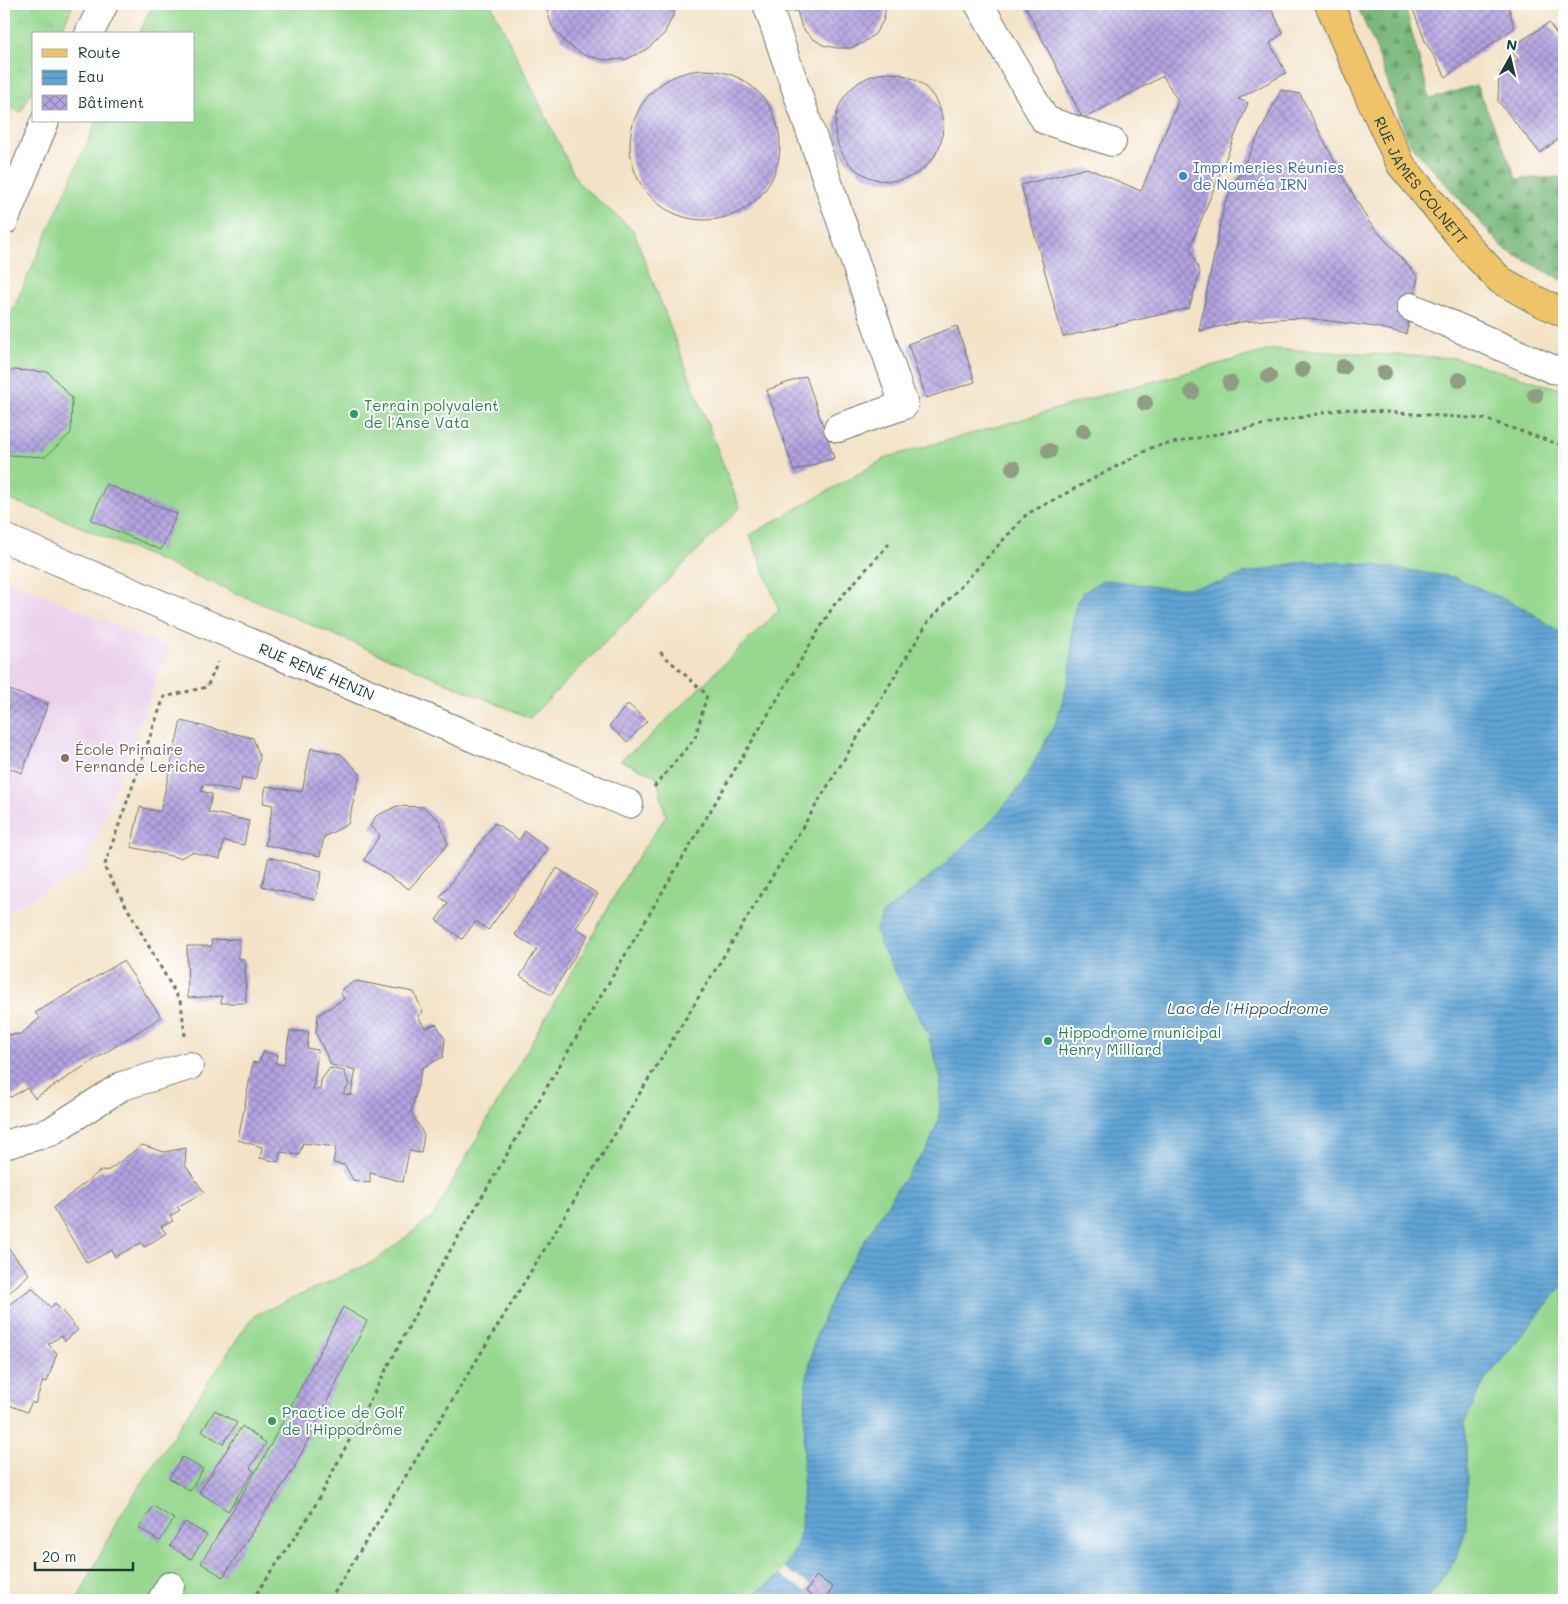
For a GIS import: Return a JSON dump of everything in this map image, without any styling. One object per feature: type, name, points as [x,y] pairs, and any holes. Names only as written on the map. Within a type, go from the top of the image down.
[{"type":"main road","name":"RUE JAMES COLNETT","points":[[1329,4],[1401,165],[1474,253],[1500,280],[1564,313]]},
{"type":"street","points":[[90,32],[104,4]]},
{"type":"street","points":[[767,4],[904,405],[838,428]]},
{"type":"street","points":[[979,4],[1045,120],[1112,142]]},
{"type":"street","points":[[4,221],[45,122]]},
{"type":"street","points":[[1411,307],[1552,369],[1564,372]]},
{"type":"street","name":"RUE RENÉ HENIN","points":[[4,538],[629,804]]},
{"type":"street","points":[[4,1145],[50,1132],[122,1086],[189,1066]]},
{"type":"path","points":[[330,1600],[928,622],[1027,514],[1153,448],[1342,409],[1485,420],[1564,446]]},
{"type":"path","points":[[252,1600],[310,1515],[438,1271],[744,754],[834,605],[889,544]]},
{"type":"path","points":[[189,1066],[181,1003],[104,867],[164,697],[207,687],[232,634]]},
{"type":"path","points":[[629,804],[658,784],[695,738],[707,695],[659,651]]},
{"type":"shaded area","name":"École Primaire Fernande Leriche","points":[[4,578],[168,648],[85,869],[4,913]]},
{"type":"green space","points":[[4,4],[74,4],[60,32],[32,32],[32,89],[21,112],[4,105]]},
{"type":"green space","name":"Terrain polyvalent de l'Anse Vata","points":[[153,4],[491,4],[578,183],[633,230],[740,508],[530,718],[48,513],[4,498],[4,330],[97,122],[195,122],[195,32],[140,32]]},
{"type":"green space","points":[[1356,4],[1404,4],[1430,99],[1476,85],[1517,179],[1560,177],[1564,196],[1564,281],[1504,249],[1409,143],[1375,46]]},
{"type":"green space","name":"Hippodrome municipal Henry Milliard","points":[[1274,349],[1456,358],[1564,390],[1564,1600],[77,1600],[120,1516],[245,1327],[256,1315],[375,1261],[433,1216],[631,867],[666,816],[656,776],[620,760],[642,744],[779,610],[750,535],[888,457],[1092,398]]},
{"type":"water","name":"Lac de l'Hippodrome","points":[[1305,561],[1359,563],[1454,577],[1526,609],[1564,635],[1564,1285],[1485,1380],[1465,1422],[1466,1529],[1458,1555],[1427,1600],[746,1600],[780,1575],[795,1550],[801,1530],[806,1383],[814,1341],[838,1283],[897,1189],[928,1147],[939,1119],[941,1079],[927,1032],[880,944],[876,929],[883,914],[939,869],[994,818],[1023,783],[1057,720],[1070,674],[1073,616],[1077,602],[1084,592],[1101,581],[1110,580],[1164,588],[1188,588],[1219,583],[1243,574]]},
{"type":"pier","points":[[784,1568],[810,1585],[816,1576],[833,1587],[825,1600],[819,1600],[780,1575]]},
{"type":"building","points":[[545,4],[675,4],[674,14],[664,34],[647,49],[627,59],[605,60],[584,55],[566,43],[552,27]]},
{"type":"building","points":[[785,4],[886,4],[886,7],[883,21],[875,34],[863,43],[851,48],[837,48],[823,45],[812,38],[802,28],[797,11],[786,12]]},
{"type":"building","name":"Imprimeries Réunies de Nouméa IRN","points":[[1024,4],[1269,4],[1283,33],[1270,43],[1286,73],[1238,99],[1248,103],[1190,248],[1200,273],[1189,308],[1063,337],[1021,185],[1087,168],[1141,191],[1178,101],[1163,76],[1083,119]]},
{"type":"building","points":[[1411,4],[1508,4],[1514,28],[1446,77],[1425,41]]},
{"type":"building","points":[[1549,23],[1564,45],[1564,135],[1540,153],[1498,101],[1499,72],[1518,60],[1510,48]]},
{"type":"building","points":[[705,70],[734,76],[758,92],[774,116],[780,145],[774,174],[758,198],[734,214],[705,220],[676,214],[652,198],[636,174],[630,145],[636,116],[652,92],[676,76]]},
{"type":"building","points":[[889,73],[910,77],[927,89],[939,106],[943,127],[939,148],[927,165],[910,177],[889,181],[868,177],[851,165],[839,148],[835,127],[839,106],[851,89],[868,77]]},
{"type":"building","points":[[1281,90],[1300,94],[1339,170],[1369,222],[1418,277],[1406,334],[1376,327],[1307,318],[1241,322],[1199,331],[1224,205]]},
{"type":"building","points":[[957,326],[975,382],[926,398],[908,344]]},
{"type":"building","points":[[13,370],[48,372],[72,398],[71,433],[45,457],[10,455],[4,449],[4,379]]},
{"type":"building","points":[[806,376],[834,458],[794,471],[767,390]]},
{"type":"building","points":[[106,484],[177,514],[161,550],[91,520]]},
{"type":"building","points":[[4,688],[48,704],[22,773],[4,766]]},
{"type":"building","points":[[628,704],[647,721],[627,742],[609,726]]},
{"type":"building","points":[[181,721],[253,738],[260,757],[255,780],[242,777],[239,792],[203,784],[201,791],[212,794],[208,812],[249,821],[244,845],[224,841],[220,859],[192,852],[180,858],[131,847],[140,807],[160,812]]},
{"type":"building","points":[[311,748],[341,754],[360,774],[348,824],[324,837],[320,856],[265,845],[273,805],[263,803],[266,786],[302,792]]},
{"type":"building","points":[[397,806],[424,807],[439,820],[448,844],[409,889],[364,860],[380,835],[370,826],[376,816]]},
{"type":"building","points":[[495,823],[519,840],[525,831],[548,849],[488,930],[476,921],[462,939],[436,920],[448,903],[440,897]]},
{"type":"building","points":[[269,857],[322,871],[315,900],[262,886]]},
{"type":"building","points":[[557,868],[598,894],[576,928],[588,935],[551,995],[520,976],[537,949],[515,935]]},
{"type":"building","points":[[240,939],[238,958],[245,960],[246,1003],[221,1003],[222,996],[188,998],[187,946],[212,946],[211,940]]},
{"type":"building","points":[[123,961],[161,1017],[35,1098],[27,1088],[11,1097],[4,1096],[4,1035],[21,1034],[40,1018],[35,1013]]},
{"type":"building","points":[[356,981],[414,992],[423,1012],[418,1016],[425,1028],[436,1024],[445,1039],[443,1057],[422,1068],[411,1112],[424,1135],[421,1153],[409,1151],[403,1182],[370,1173],[370,1183],[353,1180],[345,1165],[333,1163],[336,1147],[303,1143],[299,1155],[281,1152],[278,1162],[260,1158],[262,1147],[238,1140],[253,1062],[258,1063],[264,1052],[278,1055],[275,1063],[284,1065],[290,1031],[309,1032],[307,1048],[318,1050],[313,1089],[320,1090],[321,1080],[330,1068],[344,1071],[349,1084],[343,1094],[351,1095],[356,1070],[331,1065],[316,1033],[318,1015],[344,999],[341,994],[342,989]]},
{"type":"building","points":[[142,1145],[164,1152],[186,1148],[185,1165],[204,1192],[177,1207],[180,1210],[170,1216],[173,1221],[161,1227],[166,1233],[145,1247],[141,1243],[115,1257],[112,1250],[87,1263],[53,1208],[100,1171],[109,1170]]},
{"type":"building","points":[[4,1243],[29,1274],[6,1296],[4,1294]]},
{"type":"building","points":[[32,1288],[51,1308],[55,1303],[78,1330],[65,1341],[61,1336],[48,1344],[57,1353],[47,1382],[43,1381],[35,1404],[32,1402],[27,1412],[4,1403],[4,1308]]},
{"type":"building","points":[[343,1307],[367,1321],[294,1468],[223,1577],[201,1563],[262,1461]]},
{"type":"building","points":[[215,1410],[237,1423],[223,1444],[202,1431]]},
{"type":"building","points":[[242,1426],[266,1443],[250,1468],[254,1471],[228,1511],[199,1492]]},
{"type":"building","points":[[182,1457],[203,1469],[190,1491],[169,1478]]},
{"type":"building","points":[[153,1506],[174,1519],[160,1541],[139,1528]]},
{"type":"building","points":[[185,1522],[207,1535],[191,1559],[170,1546]]},
{"type":"building","points":[[816,1576],[833,1587],[825,1600],[819,1600],[806,1592]]},
{"type":"place","name":"Imprimeries Réunies de Nouméa IRN","points":[[1183,176]]},
{"type":"place","name":"Terrain polyvalent de l'Anse Vata","points":[[354,414]]},
{"type":"place","name":"École Primaire Fernande Leriche","points":[[65,758]]},
{"type":"place","name":"Hippodrome municipal Henry Milliard","points":[[1048,1041]]},
{"type":"place","name":"Practice de Golf de l'Hippodrôme","points":[[272,1421]]}]
